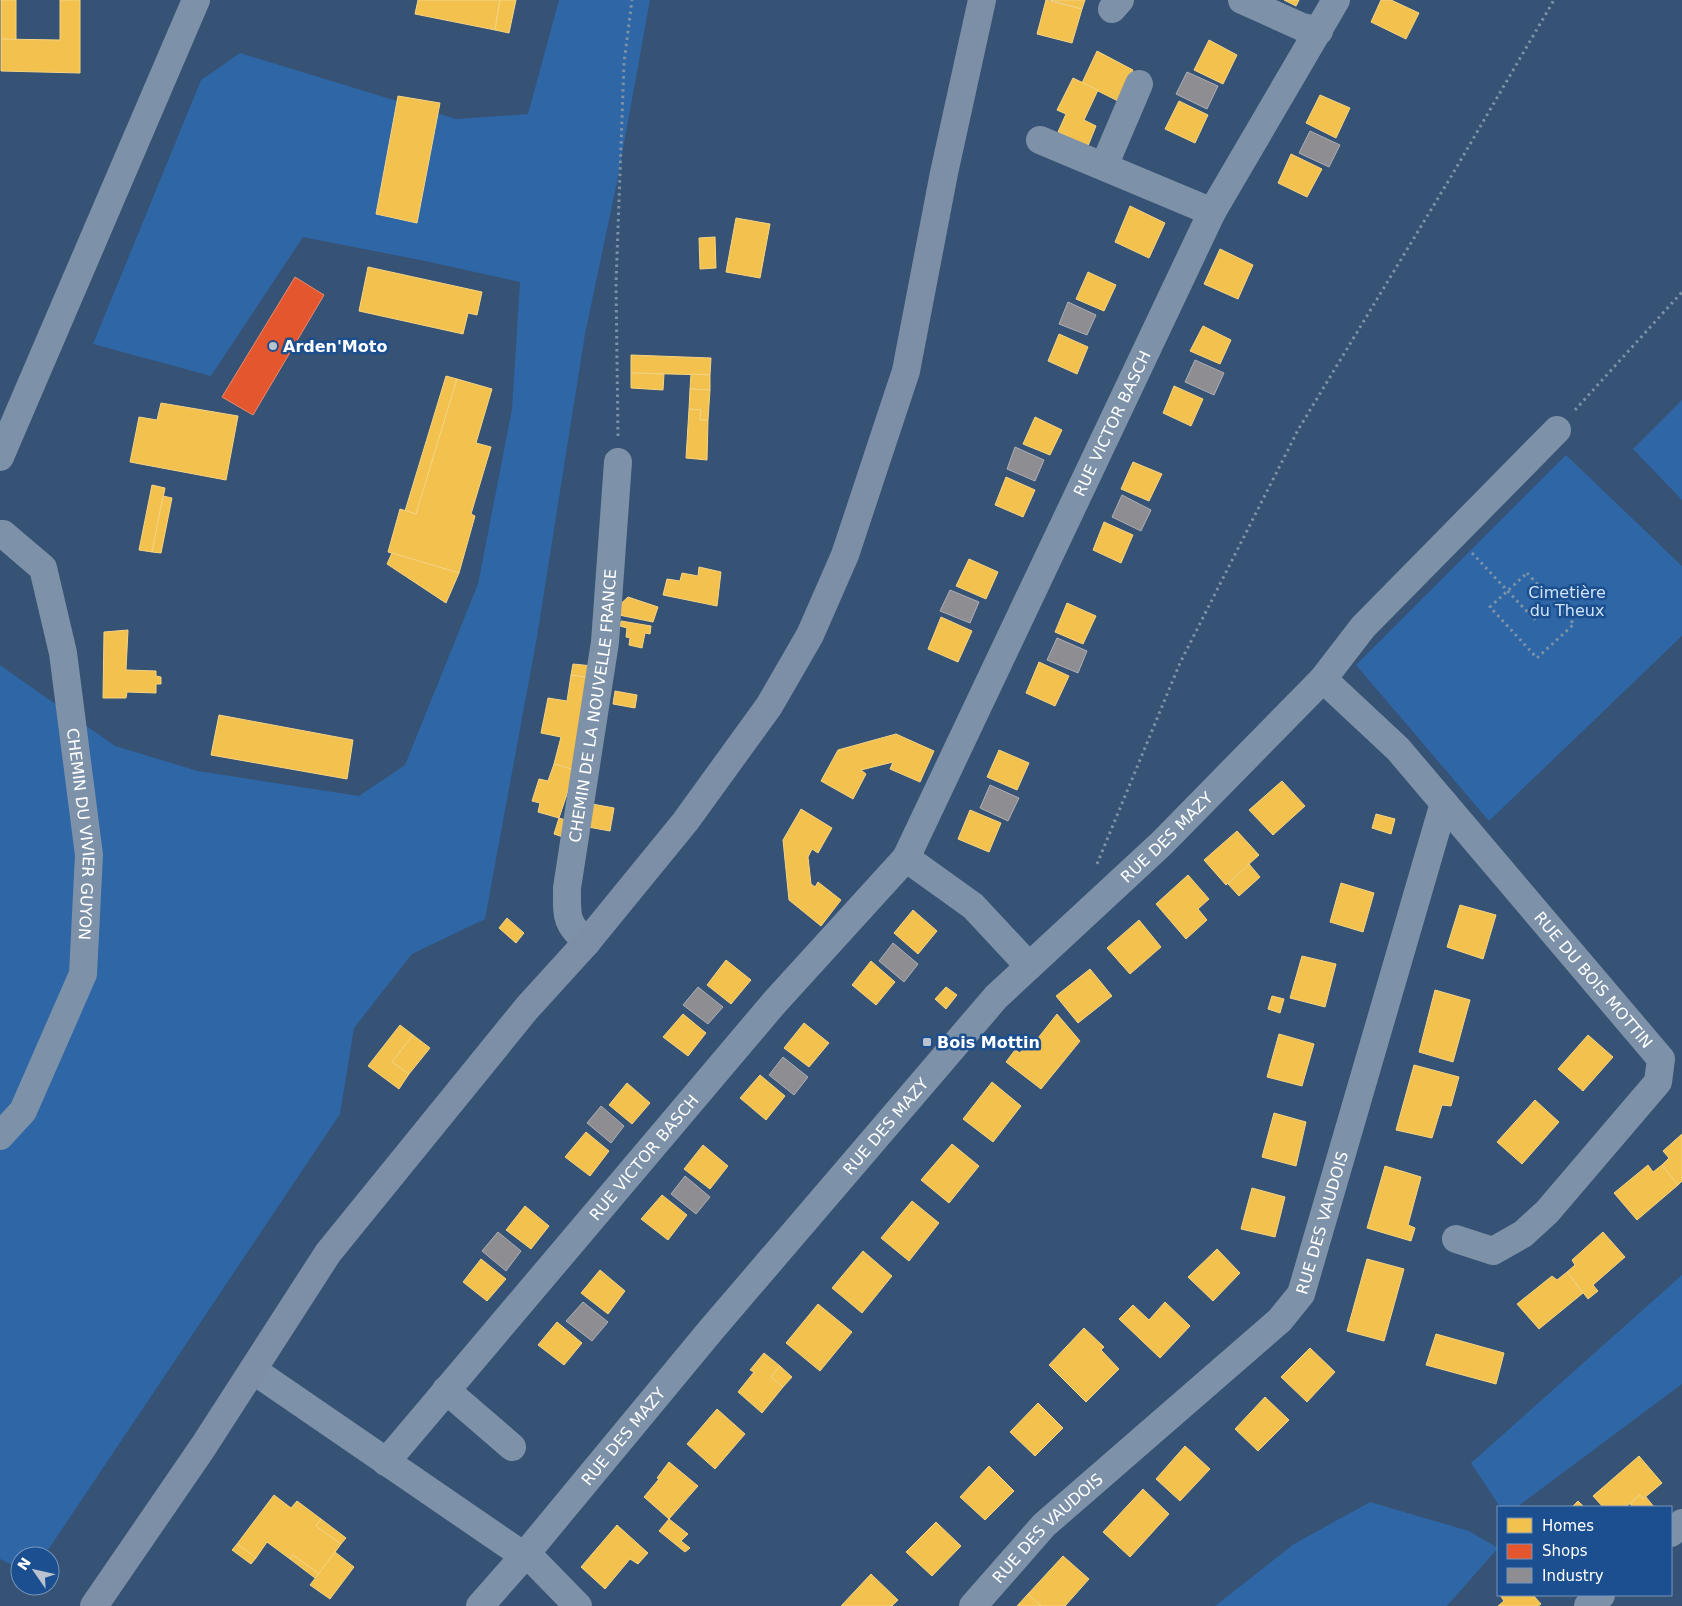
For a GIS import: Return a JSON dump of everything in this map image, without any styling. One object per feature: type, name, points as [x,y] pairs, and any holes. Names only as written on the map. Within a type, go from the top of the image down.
[{"type":"main road","points":[[94,1606],[203,1447],[328,1253],[527,1008],[587,942],[685,822],[770,706],[810,635],[845,555],[906,371],[944,173],[982,0]]},
{"type":"street","points":[[0,457],[196,0]]},
{"type":"street","points":[[1242,0],[1302,27],[1319,31]]},
{"type":"street","name":"RUE VICTOR BASCH","points":[[386,1462],[774,1004],[906,858],[1212,212],[1336,0]]},
{"type":"street","points":[[1104,166],[1139,84]]},
{"type":"street","points":[[1040,140],[1212,212]]},
{"type":"street","name":"RUE DES MAZY","points":[[480,1606],[524,1556],[710,1330],[996,997],[1162,844],[1323,678],[1363,627],[1557,430]]},
{"type":"street","name":"CHEMIN DE LA NOUVELLE FRANCE","points":[[587,942],[574,931],[567,915],[567,888],[605,642],[618,462]]},
{"type":"street","name":"CHEMIN DU VIVIER GUYON","points":[[0,534],[3,534],[43,568],[63,653],[89,855],[83,974],[23,1111],[0,1136]]},
{"type":"street","name":"RUE DU BOIS MOTTIN","points":[[1323,678],[1398,749],[1661,1059],[1658,1082],[1547,1212],[1523,1234],[1492,1251],[1456,1239]]},
{"type":"street","name":"RUE DES VAUDOIS","points":[[973,1606],[1044,1525],[1280,1320],[1301,1294],[1444,802]]},
{"type":"street","points":[[906,858],[973,906],[1029,966]]},
{"type":"street","points":[[253,1370],[535,1562],[578,1606]]},
{"type":"street","points":[[446,1390],[512,1447]]},
{"type":"street","points":[[1672,1532],[1682,1523]]},
{"type":"street","points":[[1588,1606],[1600,1596]]},
{"type":"path","points":[[618,462],[616,284],[624,63],[632,0]]},
{"type":"path","points":[[1093,873],[1180,663],[1298,430],[1452,175],[1554,0]]},
{"type":"path","points":[[1557,430],[1682,292]]},
{"type":"path","points":[[1454,535],[1535,620]]},
{"type":"path","points":[[1527,574],[1574,624],[1538,658],[1490,608],[1508,591],[1527,574]]},
{"type":"green space","points":[[559,0],[650,0],[617,182],[585,334],[537,637],[485,919],[412,954],[354,1028],[340,1114],[51,1546],[10,1546],[10,1564],[0,1559],[0,665],[115,746],[198,771],[359,796],[405,765],[478,584],[512,409],[520,282],[303,237],[211,376],[93,344],[201,80],[240,53],[456,119],[528,114]]},
{"type":"green space","points":[[1682,400],[1682,500],[1633,449]]},
{"type":"green space","name":"Cimetière du Theux","points":[[1566,455],[1682,566],[1682,636],[1489,821],[1356,665]]},
{"type":"green space","points":[[1682,1275],[1682,1384],[1518,1506],[1499,1506],[1471,1463]]},
{"type":"green space","points":[[1370,1502],[1469,1531],[1497,1549],[1447,1606],[1215,1606],[1294,1544]]},
{"type":"building: Homes","points":[[1,0],[16,0],[16,40],[1,39]]},
{"type":"building: Homes","points":[[60,0],[80,0],[80,73],[1,71],[1,39],[60,40]]},
{"type":"building: Homes","points":[[418,0],[500,0],[495,30],[415,14]]},
{"type":"building: Homes","points":[[500,0],[516,0],[509,33],[495,30]]},
{"type":"building: Homes","points":[[1046,0],[1082,9],[1072,43],[1037,34]]},
{"type":"building: Homes","points":[[1050,0],[1085,0],[1082,9]]},
{"type":"building: Homes","points":[[1284,0],[1299,0],[1296,6]]},
{"type":"building: Homes","points":[[1381,0],[1391,0],[1419,13],[1406,39],[1371,22]]},
{"type":"building: Homes","points":[[1209,40],[1237,55],[1223,84],[1194,70]]},
{"type":"building: Homes","points":[[1097,51],[1133,70],[1118,101],[1082,83]]},
{"type":"building: Homes","points":[[1073,78],[1098,90],[1084,120],[1096,126],[1088,146],[1058,132],[1066,114],[1057,110]]},
{"type":"building: Homes","points":[[1320,95],[1350,108],[1336,138],[1306,123]]},
{"type":"building: Homes","points":[[398,96],[440,103],[417,223],[376,214]]},
{"type":"building: Homes","points":[[1179,101],[1208,115],[1195,143],[1165,129]]},
{"type":"building: Homes","points":[[1291,154],[1322,169],[1307,197],[1278,183]]},
{"type":"building: Homes","points":[[1130,206],[1165,223],[1149,258],[1115,242]]},
{"type":"building: Homes","points":[[736,218],[770,224],[760,278],[726,272]]},
{"type":"building: Homes","points":[[715,237],[716,268],[700,269],[699,238]]},
{"type":"building: Homes","points":[[1220,249],[1253,265],[1238,299],[1204,284]]},
{"type":"building: Homes","points":[[368,267],[482,292],[477,315],[468,313],[463,334],[359,311]]},
{"type":"building: Homes","points":[[1088,272],[1116,285],[1104,311],[1076,299]]},
{"type":"building: Homes","points":[[1203,326],[1231,340],[1220,364],[1190,351]]},
{"type":"building: Homes","points":[[1059,334],[1088,347],[1077,374],[1048,361]]},
{"type":"building: Homes","points":[[631,355],[711,358],[710,375],[631,373]]},
{"type":"building: Homes","points":[[631,373],[664,374],[663,390],[631,388]]},
{"type":"building: Homes","points":[[691,374],[710,375],[710,390],[690,389]]},
{"type":"building: Homes","points":[[446,376],[457,379],[416,514],[405,511]]},
{"type":"building: Homes","points":[[457,379],[492,389],[476,443],[491,447],[471,514],[475,516],[459,573],[388,552],[400,509],[416,514]]},
{"type":"building: Homes","points":[[1174,386],[1203,399],[1191,426],[1163,413]]},
{"type":"building: Homes","points":[[690,389],[710,390],[708,420],[700,420],[701,410],[689,409]]},
{"type":"building: Homes","points":[[161,403],[238,416],[226,480],[130,462],[139,417],[157,420]]},
{"type":"building: Homes","points":[[689,409],[701,410],[700,420],[708,420],[707,460],[686,458]]},
{"type":"building: Homes","points":[[1035,417],[1062,430],[1050,455],[1023,444]]},
{"type":"building: Homes","points":[[1133,462],[1162,474],[1149,501],[1121,489]]},
{"type":"building: Homes","points":[[1006,477],[1035,490],[1023,517],[995,505]]},
{"type":"building: Homes","points":[[152,485],[165,488],[152,552],[139,550]]},
{"type":"building: Homes","points":[[163,496],[172,498],[161,553],[152,552]]},
{"type":"building: Homes","points":[[1104,522],[1133,535],[1121,563],[1093,550]]},
{"type":"building: Homes","points":[[392,553],[459,573],[446,603],[387,564]]},
{"type":"building: Homes","points":[[969,559],[998,572],[986,599],[956,586]]},
{"type":"building: Homes","points":[[699,567],[721,572],[717,606],[663,595],[667,579],[680,581],[682,573],[698,576]]},
{"type":"building: Homes","points":[[628,597],[658,607],[653,622],[614,614],[615,609]]},
{"type":"building: Homes","points":[[1067,603],[1096,616],[1083,644],[1055,632]]},
{"type":"building: Homes","points":[[941,617],[972,631],[958,662],[928,649]]},
{"type":"building: Homes","points":[[621,621],[651,626],[650,634],[645,633],[642,648],[629,645],[630,638],[626,637],[627,628],[620,626]]},
{"type":"building: Homes","points":[[128,630],[126,670],[156,671],[156,676],[161,677],[161,684],[156,684],[156,693],[127,692],[126,698],[103,698],[104,632]]},
{"type":"building: Homes","points":[[1039,662],[1069,676],[1055,706],[1026,693]]},
{"type":"building: Homes","points":[[573,664],[593,666],[592,678],[571,675]]},
{"type":"building: Homes","points":[[571,675],[592,678],[575,770],[554,764],[561,737],[541,733],[548,698],[567,701]]},
{"type":"building: Homes","points":[[615,691],[637,695],[635,708],[613,704]]},
{"type":"building: Homes","points":[[219,715],[353,740],[347,779],[211,755]]},
{"type":"building: Homes","points":[[896,734],[934,751],[920,782],[890,769],[893,762],[861,770],[866,774],[853,799],[821,781],[838,750]]},
{"type":"building: Homes","points":[[999,750],[1029,763],[1017,790],[987,777]]},
{"type":"building: Homes","points":[[554,764],[575,770],[559,818],[538,812],[540,803],[532,801],[539,779],[548,781]]},
{"type":"building: Homes","points":[[1282,781],[1305,806],[1273,835],[1249,810]]},
{"type":"building: Homes","points":[[592,804],[614,808],[610,831],[588,827]]},
{"type":"building: Homes","points":[[801,809],[832,828],[818,853],[812,849],[808,857],[811,884],[815,887],[818,882],[841,900],[821,926],[789,900],[783,840]]},
{"type":"building: Homes","points":[[970,810],[1001,823],[989,852],[958,839]]},
{"type":"building: Homes","points":[[1376,814],[1395,819],[1391,834],[1372,828]]},
{"type":"building: Homes","points":[[559,818],[569,821],[563,837],[554,834]]},
{"type":"building: Homes","points":[[1237,831],[1259,855],[1226,885],[1204,860]]},
{"type":"building: Homes","points":[[1249,864],[1260,877],[1239,896],[1228,884]]},
{"type":"building: Homes","points":[[1188,875],[1209,899],[1198,909],[1207,920],[1186,939],[1156,904]]},
{"type":"building: Homes","points":[[1341,883],[1374,893],[1363,932],[1330,922]]},
{"type":"building: Homes","points":[[1460,905],[1496,915],[1483,959],[1447,947]]},
{"type":"building: Homes","points":[[913,910],[937,931],[918,954],[894,933]]},
{"type":"building: Homes","points":[[507,918],[524,933],[516,943],[499,928]]},
{"type":"building: Homes","points":[[1139,920],[1161,947],[1130,974],[1107,948]]},
{"type":"building: Homes","points":[[1302,956],[1336,964],[1325,1007],[1290,998]]},
{"type":"building: Homes","points":[[726,960],[751,980],[731,1004],[707,985]]},
{"type":"building: Homes","points":[[871,961],[895,982],[876,1005],[852,985]]},
{"type":"building: Homes","points":[[1090,969],[1112,996],[1078,1023],[1056,996]]},
{"type":"building: Homes","points":[[946,987],[957,995],[946,1009],[935,999]]},
{"type":"building: Homes","points":[[1435,990],[1470,1000],[1453,1062],[1419,1052]]},
{"type":"building: Homes","points":[[1272,996],[1284,999],[1280,1013],[1268,1009]]},
{"type":"building: Homes","points":[[683,1014],[706,1033],[688,1056],[663,1037]]},
{"type":"building: Homes","points":[[1057,1014],[1080,1041],[1041,1089],[1006,1062],[1015,1050],[1020,1053],[1026,1044],[1031,1047]]},
{"type":"building: Homes","points":[[804,1023],[829,1043],[809,1067],[784,1048]]},
{"type":"building: Homes","points":[[400,1025],[413,1035],[392,1062],[409,1074],[399,1089],[368,1066]]},
{"type":"building: Homes","points":[[1279,1034],[1314,1044],[1302,1086],[1267,1077]]},
{"type":"building: Homes","points":[[413,1035],[430,1048],[409,1074],[392,1062]]},
{"type":"building: Homes","points":[[1588,1035],[1613,1057],[1583,1091],[1558,1069]]},
{"type":"building: Homes","points":[[1414,1065],[1459,1077],[1451,1106],[1442,1105],[1432,1138],[1396,1130]]},
{"type":"building: Homes","points":[[760,1075],[785,1096],[766,1120],[740,1098]]},
{"type":"building: Homes","points":[[992,1082],[1021,1106],[993,1142],[963,1119]]},
{"type":"building: Homes","points":[[627,1083],[650,1103],[632,1124],[609,1105]]},
{"type":"building: Homes","points":[[1535,1100],[1559,1122],[1522,1164],[1497,1142]]},
{"type":"building: Homes","points":[[1274,1113],[1306,1122],[1296,1166],[1262,1157]]},
{"type":"building: Homes","points":[[586,1132],[609,1151],[590,1176],[565,1157]]},
{"type":"building: Homes","points":[[1682,1134],[1682,1181],[1678,1185],[1662,1165],[1669,1158],[1663,1151]]},
{"type":"building: Homes","points":[[952,1144],[979,1166],[949,1203],[921,1180]]},
{"type":"building: Homes","points":[[703,1145],[728,1166],[710,1189],[684,1169]]},
{"type":"building: Homes","points":[[1648,1165],[1653,1172],[1662,1165],[1678,1185],[1637,1220],[1614,1193]]},
{"type":"building: Homes","points":[[1385,1166],[1421,1177],[1408,1225],[1415,1228],[1411,1241],[1367,1228]]},
{"type":"building: Homes","points":[[1252,1188],[1285,1197],[1275,1237],[1241,1229]]},
{"type":"building: Homes","points":[[662,1195],[687,1215],[668,1240],[641,1219]]},
{"type":"building: Homes","points":[[912,1201],[939,1223],[909,1261],[881,1238]]},
{"type":"building: Homes","points":[[525,1206],[549,1226],[531,1249],[506,1230]]},
{"type":"building: Homes","points":[[1603,1232],[1625,1257],[1593,1285],[1598,1291],[1588,1299],[1567,1272],[1575,1265],[1572,1260]]},
{"type":"building: Homes","points":[[1217,1249],[1240,1273],[1213,1301],[1188,1277]]},
{"type":"building: Homes","points":[[863,1251],[892,1276],[862,1313],[832,1288]]},
{"type":"building: Homes","points":[[481,1259],[506,1279],[487,1301],[463,1282]]},
{"type":"building: Homes","points":[[1367,1259],[1404,1269],[1384,1341],[1347,1331]]},
{"type":"building: Homes","points":[[600,1270],[625,1291],[608,1314],[581,1293]]},
{"type":"building: Homes","points":[[1567,1272],[1583,1293],[1539,1329],[1517,1304],[1552,1276],[1557,1280]]},
{"type":"building: Homes","points":[[1165,1302],[1190,1326],[1160,1358],[1119,1319],[1133,1305],[1149,1320]]},
{"type":"building: Homes","points":[[818,1304],[852,1332],[820,1371],[786,1343]]},
{"type":"building: Homes","points":[[557,1322],[582,1343],[564,1365],[538,1345]]},
{"type":"building: Homes","points":[[1084,1328],[1104,1347],[1101,1350],[1119,1369],[1086,1402],[1049,1365]]},
{"type":"building: Homes","points":[[1436,1334],[1504,1353],[1496,1384],[1426,1365]]},
{"type":"building: Homes","points":[[1310,1348],[1335,1372],[1307,1402],[1281,1377]]},
{"type":"building: Homes","points":[[764,1353],[780,1366],[771,1377],[783,1387],[762,1413],[738,1392],[754,1372],[750,1370]]},
{"type":"building: Homes","points":[[780,1366],[792,1377],[783,1387],[771,1377]]},
{"type":"building: Homes","points":[[1265,1397],[1289,1420],[1258,1451],[1235,1429]]},
{"type":"building: Homes","points":[[1038,1403],[1063,1428],[1035,1456],[1010,1432]]},
{"type":"building: Homes","points":[[717,1409],[745,1434],[715,1469],[687,1444]]},
{"type":"building: Homes","points":[[1185,1446],[1210,1469],[1180,1501],[1156,1479]]},
{"type":"building: Homes","points":[[1639,1456],[1662,1483],[1643,1499],[1640,1495],[1627,1506],[1602,1506],[1593,1496]]},
{"type":"building: Homes","points":[[669,1462],[698,1486],[669,1519],[644,1497],[659,1479],[657,1478]]},
{"type":"building: Homes","points":[[989,1466],[1014,1491],[985,1520],[960,1497]]},
{"type":"building: Homes","points":[[1143,1489],[1169,1514],[1130,1557],[1103,1532]]},
{"type":"building: Homes","points":[[274,1495],[291,1508],[297,1501],[321,1519],[316,1526],[341,1544],[319,1574],[293,1555],[290,1559],[267,1542],[256,1558],[237,1544]]},
{"type":"building: Homes","points":[[1640,1495],[1643,1499],[1646,1497],[1653,1506],[1632,1506],[1630,1504]]},
{"type":"building: Homes","points":[[1578,1501],[1583,1506],[1573,1506]]},
{"type":"building: Homes","points":[[321,1519],[346,1538],[341,1544],[316,1526]]},
{"type":"building: Homes","points":[[669,1519],[688,1534],[681,1541],[690,1548],[685,1552],[659,1531]]},
{"type":"building: Homes","points":[[936,1522],[961,1546],[932,1576],[906,1552]]},
{"type":"building: Homes","points":[[617,1525],[648,1553],[638,1564],[630,1559],[605,1589],[581,1567]]},
{"type":"building: Homes","points":[[237,1544],[256,1558],[251,1564],[232,1550]]},
{"type":"building: Homes","points":[[335,1552],[354,1567],[330,1599],[310,1585]]},
{"type":"building: Homes","points":[[293,1555],[319,1574],[315,1578],[290,1559]]},
{"type":"building: Homes","points":[[1063,1556],[1089,1579],[1065,1606],[1041,1606],[1028,1594]]},
{"type":"building: Homes","points":[[871,1574],[898,1600],[892,1606],[841,1606]]},
{"type":"building: Homes","points":[[1028,1594],[1041,1606],[1017,1606]]},
{"type":"building: Homes","points":[[1501,1596],[1534,1596],[1541,1604],[1538,1606],[1498,1606],[1504,1601]]},
{"type":"building: Shops","name":"Arden'Moto","points":[[295,277],[324,295],[253,415],[222,397]]},
{"type":"building: Industry","points":[[1187,72],[1218,86],[1207,109],[1176,94]]},
{"type":"building: Industry","points":[[1310,131],[1340,145],[1329,167],[1299,153]]},
{"type":"building: Industry","points":[[1068,302],[1096,315],[1087,335],[1059,324]]},
{"type":"building: Industry","points":[[1195,360],[1224,373],[1214,395],[1185,382]]},
{"type":"building: Industry","points":[[1015,447],[1044,460],[1035,481],[1007,469]]},
{"type":"building: Industry","points":[[1122,495],[1151,510],[1141,531],[1112,517]]},
{"type":"building: Industry","points":[[950,590],[979,602],[970,623],[940,611]]},
{"type":"building: Industry","points":[[1057,638],[1087,651],[1078,673],[1047,660]]},
{"type":"building: Industry","points":[[990,785],[1019,798],[1008,821],[980,808]]},
{"type":"building: Industry","points":[[893,943],[918,964],[904,982],[879,961]]},
{"type":"building: Industry","points":[[698,987],[723,1007],[708,1024],[683,1005]]},
{"type":"building: Industry","points":[[783,1057],[808,1077],[794,1095],[769,1075]]},
{"type":"building: Industry","points":[[601,1106],[624,1126],[611,1143],[587,1123]]},
{"type":"building: Industry","points":[[685,1176],[710,1197],[696,1214],[671,1194]]},
{"type":"building: Industry","points":[[498,1232],[521,1251],[506,1271],[482,1251]]},
{"type":"building: Industry","points":[[583,1302],[608,1322],[592,1341],[566,1321]]},
{"type":"place","name":"Arden'Moto","points":[[273,346]]},
{"type":"place","name":"Bois Mottin","points":[[927,1042]]}]
